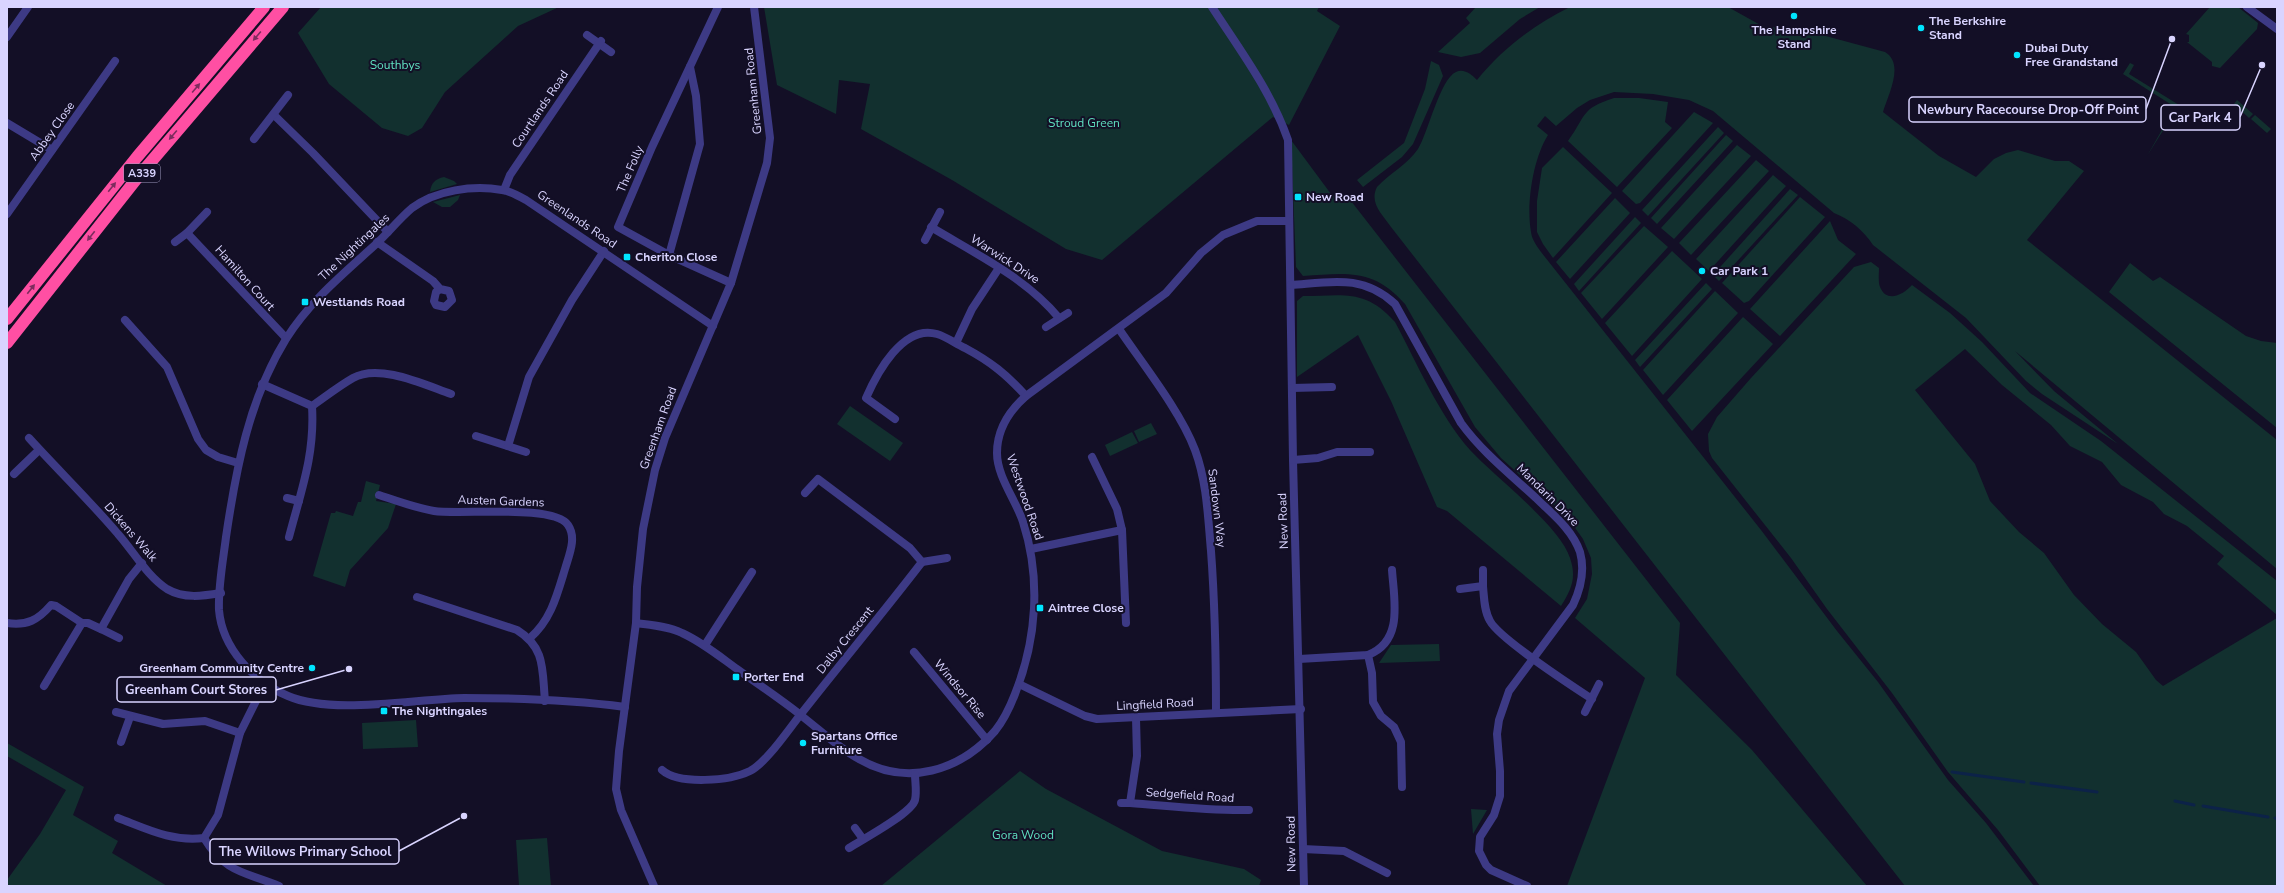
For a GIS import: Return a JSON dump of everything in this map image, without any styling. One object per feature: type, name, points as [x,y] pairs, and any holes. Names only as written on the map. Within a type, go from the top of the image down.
[{"type":"highway","name":"A339","points":[[7,319],[138,157],[264,7]]},
{"type":"highway","name":"A339","points":[[7,343],[138,177],[283,7]]},
{"type":"street","points":[[7,37],[28,7]]},
{"type":"street","name":"The Folly","points":[[718,7],[652,147],[618,227],[669,255],[731,283]]},
{"type":"street","name":"Greenham Road","points":[[654,886],[621,810],[616,789],[618,759],[636,623],[637,587],[643,529],[655,470],[674,414],[731,283],[767,163],[770,138],[754,7]]},
{"type":"street","name":"New Road","points":[[1212,7],[1262,83],[1278,112],[1288,140],[1293,460],[1301,709],[1304,886]]},
{"type":"street","points":[[2247,7],[2277,29]]},
{"type":"street","points":[[587,35],[600,42],[611,52]]},
{"type":"street","name":"Courtlands Road","points":[[504,190],[510,175],[600,42]]},
{"type":"street","name":"Abbey Close","points":[[7,214],[115,62]]},
{"type":"street","points":[[669,255],[700,144],[696,96],[690,67]]},
{"type":"street","points":[[254,139],[288,95]]},
{"type":"street","points":[[274,115],[313,153],[388,232]]},
{"type":"street","points":[[7,123],[52,150]]},
{"type":"street","name":"The Nightingales","points":[[504,190],[478,188],[459,189],[426,199],[412,208],[388,232],[330,284],[286,338],[262,384],[238,463],[222,562],[219,611],[228,641],[245,666],[265,683],[287,696],[319,705],[465,698],[545,701],[625,707]]},
{"type":"street","name":"Greenlands Road","points":[[504,190],[526,200],[604,251],[713,326]]},
{"type":"street","points":[[175,242],[188,233],[207,212]]},
{"type":"street","points":[[925,240],[940,212]]},
{"type":"street","name":"Westwood Road","points":[[636,623],[676,630],[705,645],[866,763],[898,773],[915,774],[959,762],[987,740],[1005,715],[1019,684],[1032,634],[1035,592],[1030,549],[1018,507],[1001,472],[997,456],[998,443],[1003,425],[1015,406],[1026,396],[1166,293],[1201,253],[1223,235],[1258,220],[1289,221]]},
{"type":"street","name":"Warwick Drive","points":[[931,227],[999,268],[1047,303],[1059,318]]},
{"type":"street","name":"Hamilton Court","points":[[188,233],[286,338]]},
{"type":"street","points":[[377,242],[433,281],[440,289]]},
{"type":"street","points":[[508,446],[529,377],[572,300],[604,251]]},
{"type":"street","points":[[956,343],[972,309],[999,268]]},
{"type":"street","name":"Mandarin Drive","points":[[1291,285],[1348,282],[1364,284],[1387,296],[1395,304],[1461,423],[1474,440],[1563,524],[1571,534],[1580,553],[1582,581],[1573,605],[1505,697],[1497,734],[1500,771],[1500,796],[1494,815],[1480,837],[1479,851],[1481,858],[1491,870],[1527,886]]},
{"type":"street","points":[[1046,327],[1068,313]]},
{"type":"street","points":[[126,320],[167,367],[198,439],[206,450],[218,457],[238,463]]},
{"type":"street","name":"Sandown Way","points":[[1119,329],[1182,424],[1195,449],[1200,468],[1207,505],[1213,573],[1216,712]]},
{"type":"street","points":[[895,419],[866,398],[872,384],[898,348],[906,340],[921,335],[936,334],[956,343],[1000,368],[1026,396]]},
{"type":"street","points":[[312,406],[354,377],[371,373],[395,375],[451,394]]},
{"type":"street","points":[[262,384],[312,406]]},
{"type":"street","points":[[1292,388],[1332,388]]},
{"type":"street","points":[[289,537],[311,456],[313,424],[312,406]]},
{"type":"street","points":[[476,436],[526,452]]},
{"type":"street","name":"Dickens Walk","points":[[29,438],[118,534],[152,575],[168,589],[180,594],[200,597],[221,593]]},
{"type":"street","points":[[14,474],[39,450]]},
{"type":"street","points":[[1293,460],[1318,458],[1336,452],[1370,452]]},
{"type":"street","points":[[1092,457],[1117,510],[1122,530],[1126,623]]},
{"type":"street","points":[[805,493],[818,479],[910,548],[922,562],[947,558]]},
{"type":"street","name":"Austen Gardens","points":[[379,495],[434,511],[516,512],[557,516],[569,525],[573,544],[548,619],[530,638]]},
{"type":"street","points":[[287,498],[299,501]]},
{"type":"street","points":[[1030,549],[1122,530]]},
{"type":"street","name":"Dalby Crescent","points":[[662,770],[667,775],[702,780],[725,779],[750,771],[775,747],[922,562]]},
{"type":"street","points":[[101,629],[105,619],[129,579],[142,563]]},
{"type":"street","points":[[1299,659],[1368,655],[1376,652],[1385,644],[1394,627],[1392,570]]},
{"type":"street","points":[[1483,570],[1486,613],[1490,621],[1500,633],[1592,699]]},
{"type":"street","points":[[705,645],[752,572]]},
{"type":"street","points":[[1460,588],[1483,586]]},
{"type":"street","points":[[417,597],[517,630],[530,638],[541,658],[545,701]]},
{"type":"street","points":[[7,624],[20,625],[33,622],[51,606],[56,606],[82,623],[88,623],[119,638]]},
{"type":"street","points":[[44,686],[82,623]]},
{"type":"street","name":"Windsor Rise","points":[[914,652],[987,740]]},
{"type":"street","points":[[1368,655],[1372,673],[1373,702],[1381,716],[1394,727],[1401,742],[1402,786]]},
{"type":"street","points":[[204,838],[218,815],[240,733],[265,683]]},
{"type":"street","name":"Lingfield Road","points":[[1019,684],[1085,716],[1097,719],[1301,709]]},
{"type":"street","points":[[1585,712],[1599,684]]},
{"type":"street","points":[[116,712],[130,717],[163,724],[205,721],[240,733]]},
{"type":"street","points":[[121,742],[130,717]]},
{"type":"street","name":"Sedgefield Road","points":[[1130,803],[1137,756],[1136,718]]},
{"type":"street","points":[[850,848],[894,820],[915,801],[915,774]]},
{"type":"street","name":"Sedgefield Road","points":[[1120,803],[1187,807],[1213,811],[1249,810]]},
{"type":"street","points":[[118,818],[173,839],[204,838]]},
{"type":"street","points":[[855,828],[863,839]]},
{"type":"street","points":[[204,838],[220,859],[232,869],[247,876],[279,886]]},
{"type":"street","points":[[1303,849],[1344,851],[1386,873]]},
{"type":"green space","name":"Southbys","points":[[321,7],[559,7],[518,26],[445,92],[422,128],[408,136],[382,128],[329,84],[298,33]]},
{"type":"green space","name":"Stroud Green","points":[[764,7],[1319,7],[1317,11],[1340,26],[1289,125],[1273,117],[1102,260],[1066,249],[952,180],[861,129],[870,84],[839,80],[836,114],[777,85]]},
{"type":"green space","points":[[1476,7],[1540,7],[1520,19],[1480,53],[1461,57],[1438,52],[1470,23],[1466,18]]},
{"type":"green space","points":[[1570,7],[1728,7],[1764,27],[1796,28],[1885,52],[1891,57],[1894,64],[1894,72],[1891,89],[1883,112],[1939,156],[1976,177],[1994,159],[2006,153],[2018,150],[2055,161],[2069,161],[2084,171],[2027,240],[2277,440],[2277,569],[2015,351],[2054,391],[2118,444],[2042,394],[2026,381],[1966,318],[1873,245],[1856,226],[1834,213],[1713,111],[1689,100],[1653,94],[1614,92],[1590,100],[1577,108],[1556,126],[1545,116],[1537,126],[1548,135],[1538,156],[1530,195],[1529,208],[1531,232],[1532,238],[1536,245],[1761,530],[1837,631],[1878,682],[1948,780],[1986,823],[2034,886],[1905,886],[1391,227],[1378,208],[1375,198],[1377,187],[1409,159],[1418,149],[1440,95],[1450,77],[1456,72],[1465,71],[1477,80],[1497,58],[1520,38]]},
{"type":"green space","points":[[2210,7],[2238,7],[2258,23],[2257,29],[2220,68],[2212,66],[2212,62],[2187,42],[2189,42],[2189,35],[2186,34]]},
{"type":"green space","points":[[1431,61],[1439,65],[1443,76],[1413,144],[1402,157],[1363,187],[1357,180],[1404,143],[1425,89]]},
{"type":"green space","points":[[2130,63],[2134,65],[2129,74],[2179,105],[2147,156],[2175,107],[2123,74]]},
{"type":"green space","points":[[1614,98],[1639,98],[1668,102],[1665,122],[1672,128],[1617,187],[1568,141],[1585,114],[1595,106]]},
{"type":"green space","points":[[2237,100],[2253,114],[2249,118],[2234,104]]},
{"type":"green space","points":[[1694,112],[1713,123],[1640,203],[1636,204],[1622,191]]},
{"type":"green space","points":[[2255,115],[2271,129],[2267,133],[2251,119]]},
{"type":"green space","points":[[1718,127],[1724,133],[1648,216],[1642,210]]},
{"type":"green space","points":[[1726,135],[1733,141],[1657,224],[1651,218]]},
{"type":"green space","points":[[1291,140],[1331,194],[1351,201],[1680,623],[1676,675],[1752,750],[1867,886],[1567,886],[1645,678],[1575,618],[1587,599],[1592,574],[1591,558],[1583,539],[1568,518],[1501,458],[1475,427],[1405,304],[1382,284],[1370,279],[1358,275],[1346,274],[1303,276],[1296,267]]},
{"type":"green space","points":[[1737,145],[1751,156],[1674,239],[1661,228]]},
{"type":"green space","points":[[1563,147],[1612,193],[1553,258],[1537,232],[1537,201],[1542,168]]},
{"type":"green space","points":[[1756,160],[1769,171],[1691,255],[1679,243]]},
{"type":"green space","points":[[1773,175],[1786,186],[1709,271],[1696,259]]},
{"type":"green space","points":[[444,177],[454,181],[457,184],[430,192],[431,186],[434,182]]},
{"type":"green space","points":[[1790,189],[1798,195],[1719,281],[1713,275]]},
{"type":"green space","points":[[460,195],[458,200],[450,207],[442,207],[433,202]]},
{"type":"green space","points":[[1800,197],[1825,217],[1749,301],[1744,303],[1722,283]]},
{"type":"green space","points":[[1615,198],[1630,213],[1570,279],[1556,262]]},
{"type":"green space","points":[[1635,217],[1641,223],[1579,291],[1574,284]]},
{"type":"green space","points":[[1830,221],[1838,240],[1856,254],[1780,336],[1750,309]]},
{"type":"green space","points":[[1644,226],[1668,247],[1602,319],[1581,293]]},
{"type":"green space","points":[[1672,251],[1702,279],[1632,356],[1605,323]]},
{"type":"green space","points":[[1871,262],[1879,268],[1879,285],[1883,292],[1887,295],[1896,296],[1905,292],[1912,285],[1950,313],[1982,342],[2030,393],[2101,441],[2277,581],[2277,615],[2217,564],[2224,556],[2187,526],[2164,514],[2153,502],[2121,485],[2102,462],[2070,446],[2051,425],[2002,385],[1965,349],[1915,390],[1975,464],[1990,501],[2019,532],[2044,553],[2074,595],[2102,624],[2136,652],[2156,680],[2163,686],[2277,618],[2277,886],[2040,886],[1998,830],[1948,772],[1892,693],[1827,609],[1791,558],[1712,458],[1709,451],[1708,434],[1717,417],[1854,267]]},
{"type":"green space","points":[[2130,263],[2153,281],[2160,277],[2246,336],[2261,341],[2277,343],[2277,428],[2109,292]]},
{"type":"green space","points":[[1706,283],[1712,289],[1640,367],[1635,360]]},
{"type":"green space","points":[[1715,291],[1738,313],[1663,395],[1643,370]]},
{"type":"green space","points":[[1303,296],[1353,296],[1374,304],[1395,322],[1438,405],[1459,436],[1481,461],[1541,517],[1564,545],[1572,565],[1573,578],[1568,595],[1561,606],[1447,511],[1437,507],[1391,401],[1358,335],[1297,377],[1297,301]]},
{"type":"green space","points":[[1743,317],[1773,344],[1692,431],[1667,400]]},
{"type":"green space","points":[[850,406],[903,443],[890,461],[837,424]]},
{"type":"green space","points":[[1151,423],[1157,434],[1139,442],[1134,431]]},
{"type":"green space","points":[[1132,432],[1138,443],[1110,456],[1105,445]]},
{"type":"green space","points":[[366,481],[380,485],[376,501],[396,504],[388,528],[350,570],[345,587],[313,576],[331,513],[335,513],[336,511],[353,516],[358,502],[361,502]]},
{"type":"green space","points":[[1439,644],[1440,661],[1379,663],[1391,645]]},
{"type":"green space","points":[[416,720],[418,747],[363,749],[362,723]]},
{"type":"green space","points":[[7,743],[84,787],[73,815],[118,841],[112,853],[167,886],[7,886],[7,880],[40,834],[66,790],[7,756]]},
{"type":"green space","name":"Gora Wood","points":[[1020,771],[1046,789],[1162,851],[1244,869],[1261,880],[1259,886],[881,886]]},
{"type":"green space","points":[[1471,809],[1487,810],[1473,834]]},
{"type":"green space","points":[[547,838],[551,886],[519,886],[516,840]]},
{"type":"waterway","points":[[1952,772],[2024,782]]},
{"type":"waterway","points":[[2031,783],[2097,792]]},
{"type":"waterway","points":[[2175,801],[2194,805]]},
{"type":"waterway","points":[[2203,806],[2268,817]]},
{"type":"place","name":"The Hampshire Stand","points":[[1794,16]]},
{"type":"place","name":"The Berkshire Stand","points":[[1921,28]]},
{"type":"place","name":"Newbury Racecourse Drop-Off Point","points":[[2172,39]]},
{"type":"place","name":"Dubai Duty Free Grandstand","points":[[2017,55]]},
{"type":"place","name":"Car Park 4","points":[[2262,65]]},
{"type":"place","name":"New Road","points":[[1298,197]]},
{"type":"place","name":"Cheriton Close","points":[[627,257]]},
{"type":"place","name":"Car Park 1","points":[[1702,271]]},
{"type":"place","name":"Westlands Road","points":[[305,302]]},
{"type":"place","name":"Aintree Close","points":[[1040,608]]},
{"type":"place","name":"Greenham Community Centre","points":[[312,668]]},
{"type":"place","name":"Greenham Court Stores","points":[[349,669]]},
{"type":"place","name":"Porter End","points":[[736,677]]},
{"type":"place","name":"The Nightingales","points":[[384,711]]},
{"type":"place","name":"Spartans Office Furniture","points":[[803,743]]},
{"type":"place","name":"The Willows Primary School","points":[[464,816]]}]
